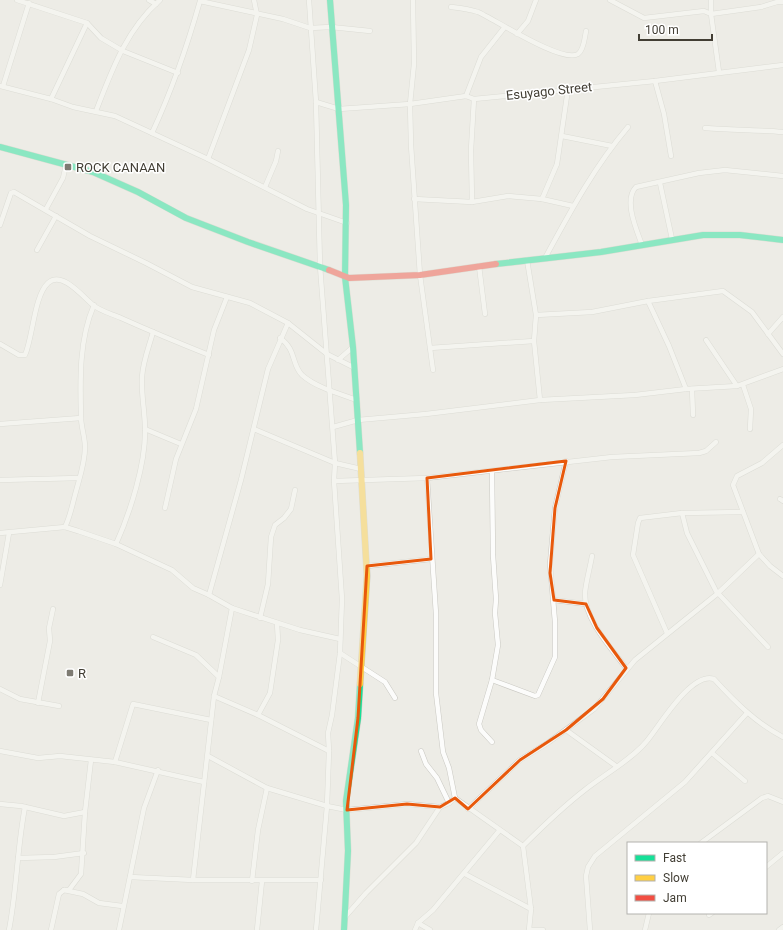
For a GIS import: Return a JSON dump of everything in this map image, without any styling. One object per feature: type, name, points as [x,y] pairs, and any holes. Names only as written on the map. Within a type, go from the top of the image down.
[{"type":"street","points":[[17,0],[87,23],[101,38],[123,50],[178,73]]},
{"type":"street","points":[[149,0],[156,4]]},
{"type":"street","points":[[96,111],[114,62],[123,50],[135,27],[160,0]]},
{"type":"street","points":[[208,159],[248,50],[257,15],[254,0]]},
{"type":"street","points":[[309,0],[316,102],[320,266],[333,428],[335,463],[334,481],[342,589],[340,653],[332,715],[328,733],[329,751],[327,806],[316,930]]},
{"type":"street","points":[[330,0],[346,223],[345,277],[353,347],[353,366],[357,400],[367,566],[358,718],[346,795],[348,851],[344,930]]},
{"type":"street","points":[[412,0],[414,64],[410,104],[414,199],[420,276],[433,370]]},
{"type":"street","points":[[517,34],[528,22],[536,0]]},
{"type":"street","points":[[610,0],[644,18],[704,11],[711,14],[761,7],[777,2],[783,2]]},
{"type":"street","points":[[712,0],[711,14],[719,72]]},
{"type":"street","points":[[152,133],[178,73],[200,1],[218,4],[257,15],[283,19],[311,27],[331,27],[370,31]]},
{"type":"street","points":[[29,3],[2,86],[51,99],[73,107],[115,116],[208,159],[318,214],[346,223]]},
{"type":"street","points":[[451,7],[473,10],[529,41],[557,51],[574,55],[581,51],[586,31]]},
{"type":"street","points":[[51,99],[87,23]]},
{"type":"street","points":[[466,96],[481,56],[504,28]]},
{"type":"street","name":"Esuyago Street","points":[[316,102],[338,109],[410,104],[466,96],[474,99],[655,81],[783,65]]},
{"type":"street","points":[[655,81],[664,114],[672,156]]},
{"type":"street","points":[[542,199],[557,164],[568,89]]},
{"type":"street","points":[[472,202],[471,150],[474,99]]},
{"type":"street","points":[[545,258],[573,206],[612,146],[628,127]]},
{"type":"street","points":[[705,128],[738,131],[757,130],[783,132]]},
{"type":"street","points":[[562,136],[612,146]]},
{"type":"street","points":[[0,147],[93,172],[138,192],[186,218],[262,247],[320,266],[345,277],[383,278],[420,276],[479,266],[601,252],[672,239],[714,234],[783,240]]},
{"type":"street","points":[[265,187],[276,162],[278,150]]},
{"type":"street","points":[[46,209],[63,178],[66,164]]},
{"type":"street","points":[[642,245],[632,215],[632,191],[636,187],[646,184],[660,183],[699,172],[725,170],[783,176]]},
{"type":"street","points":[[660,183],[672,239]]},
{"type":"street","points":[[0,224],[11,193],[14,192],[46,209],[90,236],[192,287],[227,298],[250,303],[288,323],[327,354],[353,366]]},
{"type":"street","points":[[414,199],[472,202],[508,196],[542,199],[573,206]]},
{"type":"street","points":[[37,250],[56,216]]},
{"type":"street","points":[[527,260],[536,315],[534,341],[540,400]]},
{"type":"street","points":[[479,266],[485,314]]},
{"type":"street","points":[[0,344],[19,355],[25,355],[35,310],[47,284],[55,279],[63,280],[81,292],[94,305],[152,332],[209,355]]},
{"type":"street","points":[[536,315],[592,312],[648,301],[723,291],[752,312],[783,354]]},
{"type":"street","points":[[165,508],[181,444],[198,405],[214,330],[227,298]]},
{"type":"street","points":[[648,301],[669,346],[686,389]]},
{"type":"street","points":[[65,527],[83,469],[85,448],[81,418],[82,351],[87,320],[94,305]]},
{"type":"street","points":[[768,334],[783,317]]},
{"type":"street","points":[[209,595],[254,429],[268,369],[280,338],[288,323]]},
{"type":"street","points":[[116,544],[129,514],[141,461],[145,429],[142,405],[142,376],[145,357],[152,332]]},
{"type":"street","points":[[280,338],[287,343],[302,375],[329,390],[357,400]]},
{"type":"street","points":[[706,340],[737,386]]},
{"type":"street","points":[[430,348],[534,341]]},
{"type":"street","points":[[338,360],[353,347]]},
{"type":"street","points":[[333,428],[358,420],[426,414],[540,400],[635,395],[692,388],[737,386],[783,369]]},
{"type":"street","points":[[743,385],[751,409],[750,429]]},
{"type":"street","points":[[692,388],[693,415]]},
{"type":"street","points":[[0,420],[3,423],[81,418]]},
{"type":"street","points":[[145,429],[181,444]]},
{"type":"street","points":[[254,429],[335,463],[361,469]]},
{"type":"street","points":[[334,481],[428,478],[566,461],[612,457],[700,453],[706,451],[716,442]]},
{"type":"street","points":[[783,445],[772,455],[736,476],[733,480],[733,485],[759,554],[770,566],[783,576]]},
{"type":"street","points":[[492,680],[534,696],[538,695],[555,657],[556,644],[554,600],[550,582],[550,564],[555,508],[566,461]]},
{"type":"street","points":[[492,471],[492,555],[498,645],[492,680],[479,724],[481,730],[492,742]]},
{"type":"street","points":[[0,480],[79,478]]},
{"type":"street","points":[[428,478],[431,559],[436,614],[436,693],[443,752],[449,768],[455,798],[499,831],[523,846]]},
{"type":"street","points":[[260,618],[268,584],[271,537],[275,525],[284,518],[291,509],[295,490]]},
{"type":"street","points":[[667,633],[633,553],[640,518],[682,512],[743,512]]},
{"type":"street","points":[[682,512],[688,533],[717,594],[768,647]]},
{"type":"street","points":[[0,533],[65,527],[116,544],[172,570],[192,588],[209,595],[232,608],[277,623],[340,639]]},
{"type":"street","points":[[0,585],[9,533]]},
{"type":"street","points":[[468,809],[520,760],[566,730],[599,704],[626,668],[667,633],[717,594],[759,554]]},
{"type":"street","points":[[592,556],[585,593],[586,604],[597,628],[626,668]]},
{"type":"street","points":[[367,566],[431,559]]},
{"type":"street","points":[[554,600],[586,604]]},
{"type":"street","points":[[193,880],[214,696],[232,608]]},
{"type":"street","points":[[38,703],[49,647],[49,628],[53,609]]},
{"type":"street","points":[[258,715],[270,693],[278,640],[277,623]]},
{"type":"street","points":[[153,637],[196,655],[219,677]]},
{"type":"street","points":[[340,653],[385,682],[395,698]]},
{"type":"street","points":[[523,846],[572,800],[640,749],[678,700],[689,689],[702,680],[714,680],[747,713],[770,730],[783,737]]},
{"type":"street","points":[[0,689],[20,699],[59,706]]},
{"type":"street","points":[[214,696],[258,715],[329,751]]},
{"type":"street","points":[[115,762],[133,704],[211,720]]},
{"type":"street","points":[[590,930],[586,876],[588,867],[595,856],[685,782],[747,713]]},
{"type":"street","points":[[566,730],[616,766]]},
{"type":"street","points":[[0,751],[38,758],[60,756],[115,762],[158,770],[204,782]]},
{"type":"street","points":[[422,751],[426,764],[437,778],[449,803]]},
{"type":"street","points":[[712,753],[745,782]]},
{"type":"street","points":[[208,756],[267,788],[327,806],[347,810],[407,804],[440,806],[449,803],[455,798]]},
{"type":"street","points":[[51,930],[59,894],[64,890],[69,890],[81,874],[84,853],[85,812],[92,760]]},
{"type":"street","points":[[119,930],[122,906],[130,877],[144,808],[158,770]]},
{"type":"street","points":[[252,881],[258,830],[267,788]]},
{"type":"street","points":[[702,842],[762,798],[768,796],[783,802]]},
{"type":"street","points":[[0,804],[25,807],[64,816],[85,812]]},
{"type":"street","points":[[345,918],[366,893],[416,842],[440,806]]},
{"type":"street","points":[[9,930],[19,838],[25,807]]},
{"type":"street","points":[[415,930],[418,923],[433,910],[465,874],[499,831]]},
{"type":"street","points":[[523,846],[531,909],[529,930],[543,930]]},
{"type":"street","points":[[18,858],[54,857],[84,853]]},
{"type":"street","points":[[767,866],[783,853]]},
{"type":"street","points":[[465,874],[531,909]]},
{"type":"street","points":[[130,877],[252,881],[321,880]]},
{"type":"street","points":[[257,930],[262,881]]},
{"type":"street","points":[[64,890],[83,894],[100,903],[122,906]]},
{"type":"street","points":[[645,930],[649,914]]},
{"type":"street","points":[[418,923],[430,930]]},
{"type":"street","points":[[779,930],[783,927]]},
{"type":"highlighted area","points":[[566,461],[555,508],[550,573],[554,600],[586,604],[597,628],[626,668],[603,699],[566,730],[520,760],[468,809],[455,798],[440,807],[407,804],[347,810],[358,718],[367,566],[431,559],[427,478]]},
{"type":"traffic: fast","points":[[330,0],[346,205],[345,277],[353,347],[360,453]]},
{"type":"traffic: fast","points":[[0,147],[93,172],[138,192],[186,218],[248,242],[329,270]]},
{"type":"traffic: fast","points":[[496,264],[601,252],[703,235],[740,235],[783,240]]},
{"type":"traffic: fast","points":[[344,930],[348,851],[346,801],[358,718],[360,684]]},
{"type":"traffic: slow","points":[[360,453],[367,576],[360,684]]},
{"type":"traffic: jam","points":[[329,270],[349,278],[420,275],[496,264]]},
{"type":"place","name":"ROCK CANAAN","points":[[68,167]]},
{"type":"place","name":"R","points":[[70,673]]}]
